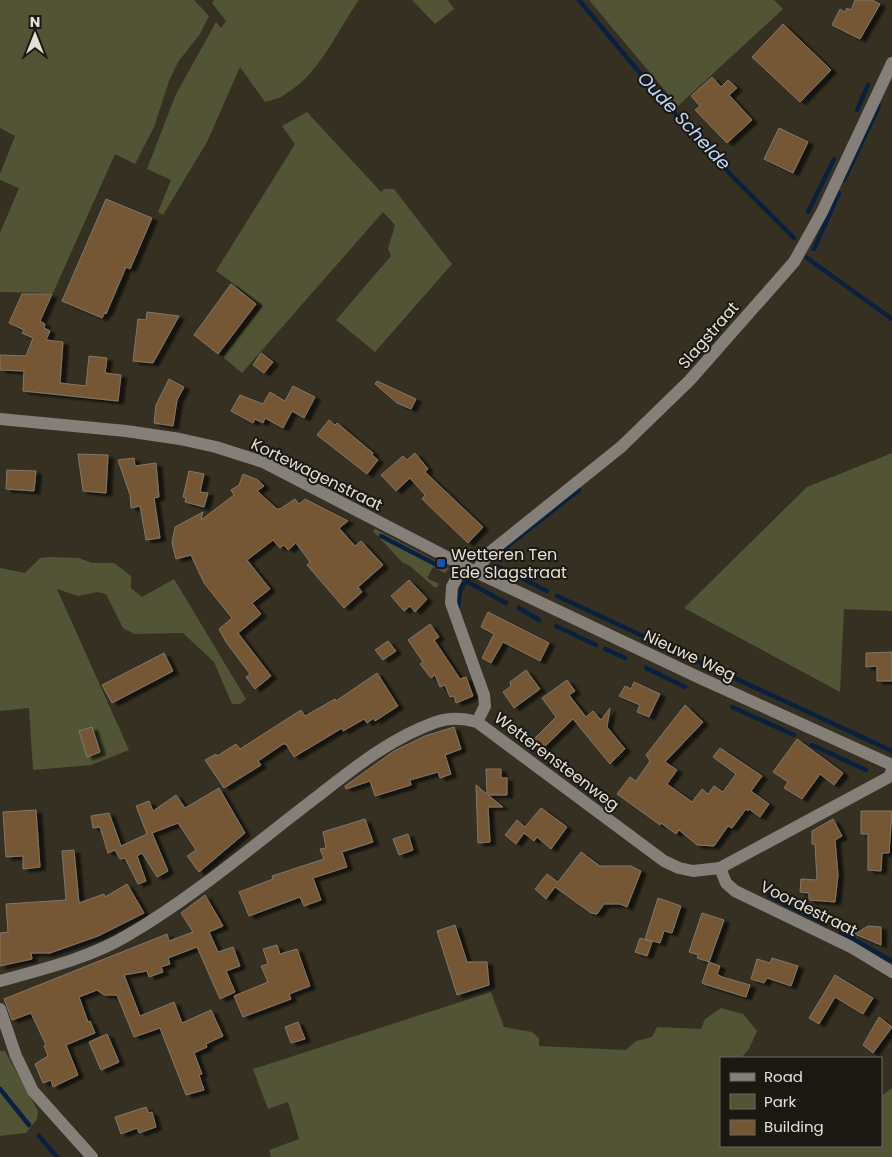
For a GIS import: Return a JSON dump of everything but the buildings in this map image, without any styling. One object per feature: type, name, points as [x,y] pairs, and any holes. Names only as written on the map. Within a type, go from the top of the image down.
[{"type":"street","name":"Slagstraat","points":[[476,572],[489,554],[620,447],[690,380],[794,262],[809,240],[892,63]]},
{"type":"street","name":"Kortewagenstraat","points":[[0,419],[126,431],[216,447],[263,462],[476,572]]},
{"type":"street","points":[[463,565],[452,587],[451,600],[453,612],[484,696],[485,706],[477,722]]},
{"type":"street","name":"Nieuwe Weg","points":[[476,572],[700,678],[892,765]]},
{"type":"street","name":"Wetterensteenweg","points":[[0,981],[54,966],[130,934],[184,898],[374,753],[424,727],[449,719],[464,718],[477,722],[664,861],[679,868],[693,871],[720,868],[888,777],[892,770]]},
{"type":"street","name":"Voordestraat","points":[[720,868],[726,883],[735,890],[851,947],[892,972]]},
{"type":"street","points":[[0,1008],[16,1056],[33,1091],[92,1157]]},
{"type":"green space","points":[[0,0],[194,0],[209,16],[200,34],[178,62],[169,81],[154,127],[135,164],[115,154],[53,293],[0,292],[0,233],[19,188],[0,180],[0,174],[15,136],[0,128]]},
{"type":"green space","points":[[214,0],[359,0],[318,63],[299,85],[282,96],[265,102],[240,67],[207,142],[163,215],[158,212],[171,180],[147,169],[176,94],[216,22],[221,28],[226,21],[212,3]]},
{"type":"green space","points":[[412,0],[448,0],[454,9],[435,24]]},
{"type":"green space","points":[[589,0],[774,0],[783,9],[678,106]]},
{"type":"green space","points":[[307,112],[381,192],[384,189],[394,189],[452,264],[375,352],[336,320],[391,256],[388,249],[395,225],[383,212],[242,373],[223,357],[263,305],[216,271],[295,144],[282,126]]},
{"type":"green space","points":[[892,453],[892,611],[844,609],[840,692],[684,608],[807,487]]},
{"type":"green space","points":[[375,529],[449,568],[445,573],[433,567],[427,578],[439,584],[437,587],[434,587],[410,566],[402,562],[373,531]]},
{"type":"green space","points":[[40,558],[79,558],[92,563],[114,563],[131,576],[131,588],[142,597],[174,579],[246,699],[240,704],[232,704],[214,662],[183,633],[134,634],[123,628],[106,594],[97,592],[78,596],[57,589],[129,750],[91,765],[33,770],[29,708],[0,711],[0,568],[25,573]]},
{"type":"green space","points":[[491,992],[504,1027],[532,1032],[539,1038],[539,1046],[626,1050],[636,1041],[652,1037],[657,1027],[701,1029],[705,1019],[721,1008],[743,1014],[757,1031],[749,1049],[742,1057],[720,1057],[720,1147],[882,1147],[882,1095],[892,1088],[892,1157],[271,1157],[269,1150],[299,1139],[288,1102],[268,1109],[253,1069]]},
{"type":"green space","points":[[0,1051],[5,1051],[38,1111],[37,1119],[26,1133],[0,1136]]},
{"type":"waterway","name":"Oude Schelde","points":[[579,0],[659,96],[732,176],[794,238]]},
{"type":"waterway","points":[[857,110],[868,85]]},
{"type":"waterway","points":[[844,180],[879,106]]},
{"type":"waterway","points":[[808,212],[834,159]]},
{"type":"waterway","points":[[814,249],[839,193]]},
{"type":"waterway","name":"Oude Schelde","points":[[807,258],[892,319]]},
{"type":"waterway","points":[[500,552],[579,490]]},
{"type":"waterway","points":[[381,536],[437,565]]},
{"type":"waterway","points":[[499,567],[547,591]]},
{"type":"waterway","points":[[458,607],[460,591],[466,581],[506,603]]},
{"type":"waterway","points":[[557,596],[703,664]]},
{"type":"waterway","points":[[519,608],[539,620]]},
{"type":"waterway","points":[[556,626],[596,645]]},
{"type":"waterway","points":[[605,649],[625,658]]},
{"type":"waterway","points":[[646,668],[685,687]]},
{"type":"waterway","points":[[713,668],[892,751]]},
{"type":"waterway","points":[[732,707],[794,735]]},
{"type":"waterway","points":[[812,745],[866,770]]},
{"type":"waterway","points":[[769,896],[826,924]]},
{"type":"waterway","points":[[841,932],[892,961]]},
{"type":"waterway","points":[[0,1089],[29,1125]]},
{"type":"waterway","points":[[39,1136],[57,1157]]},
{"type":"place","name":"Wetteren Ten Ede Slagstraat","points":[[441,563]]}]
